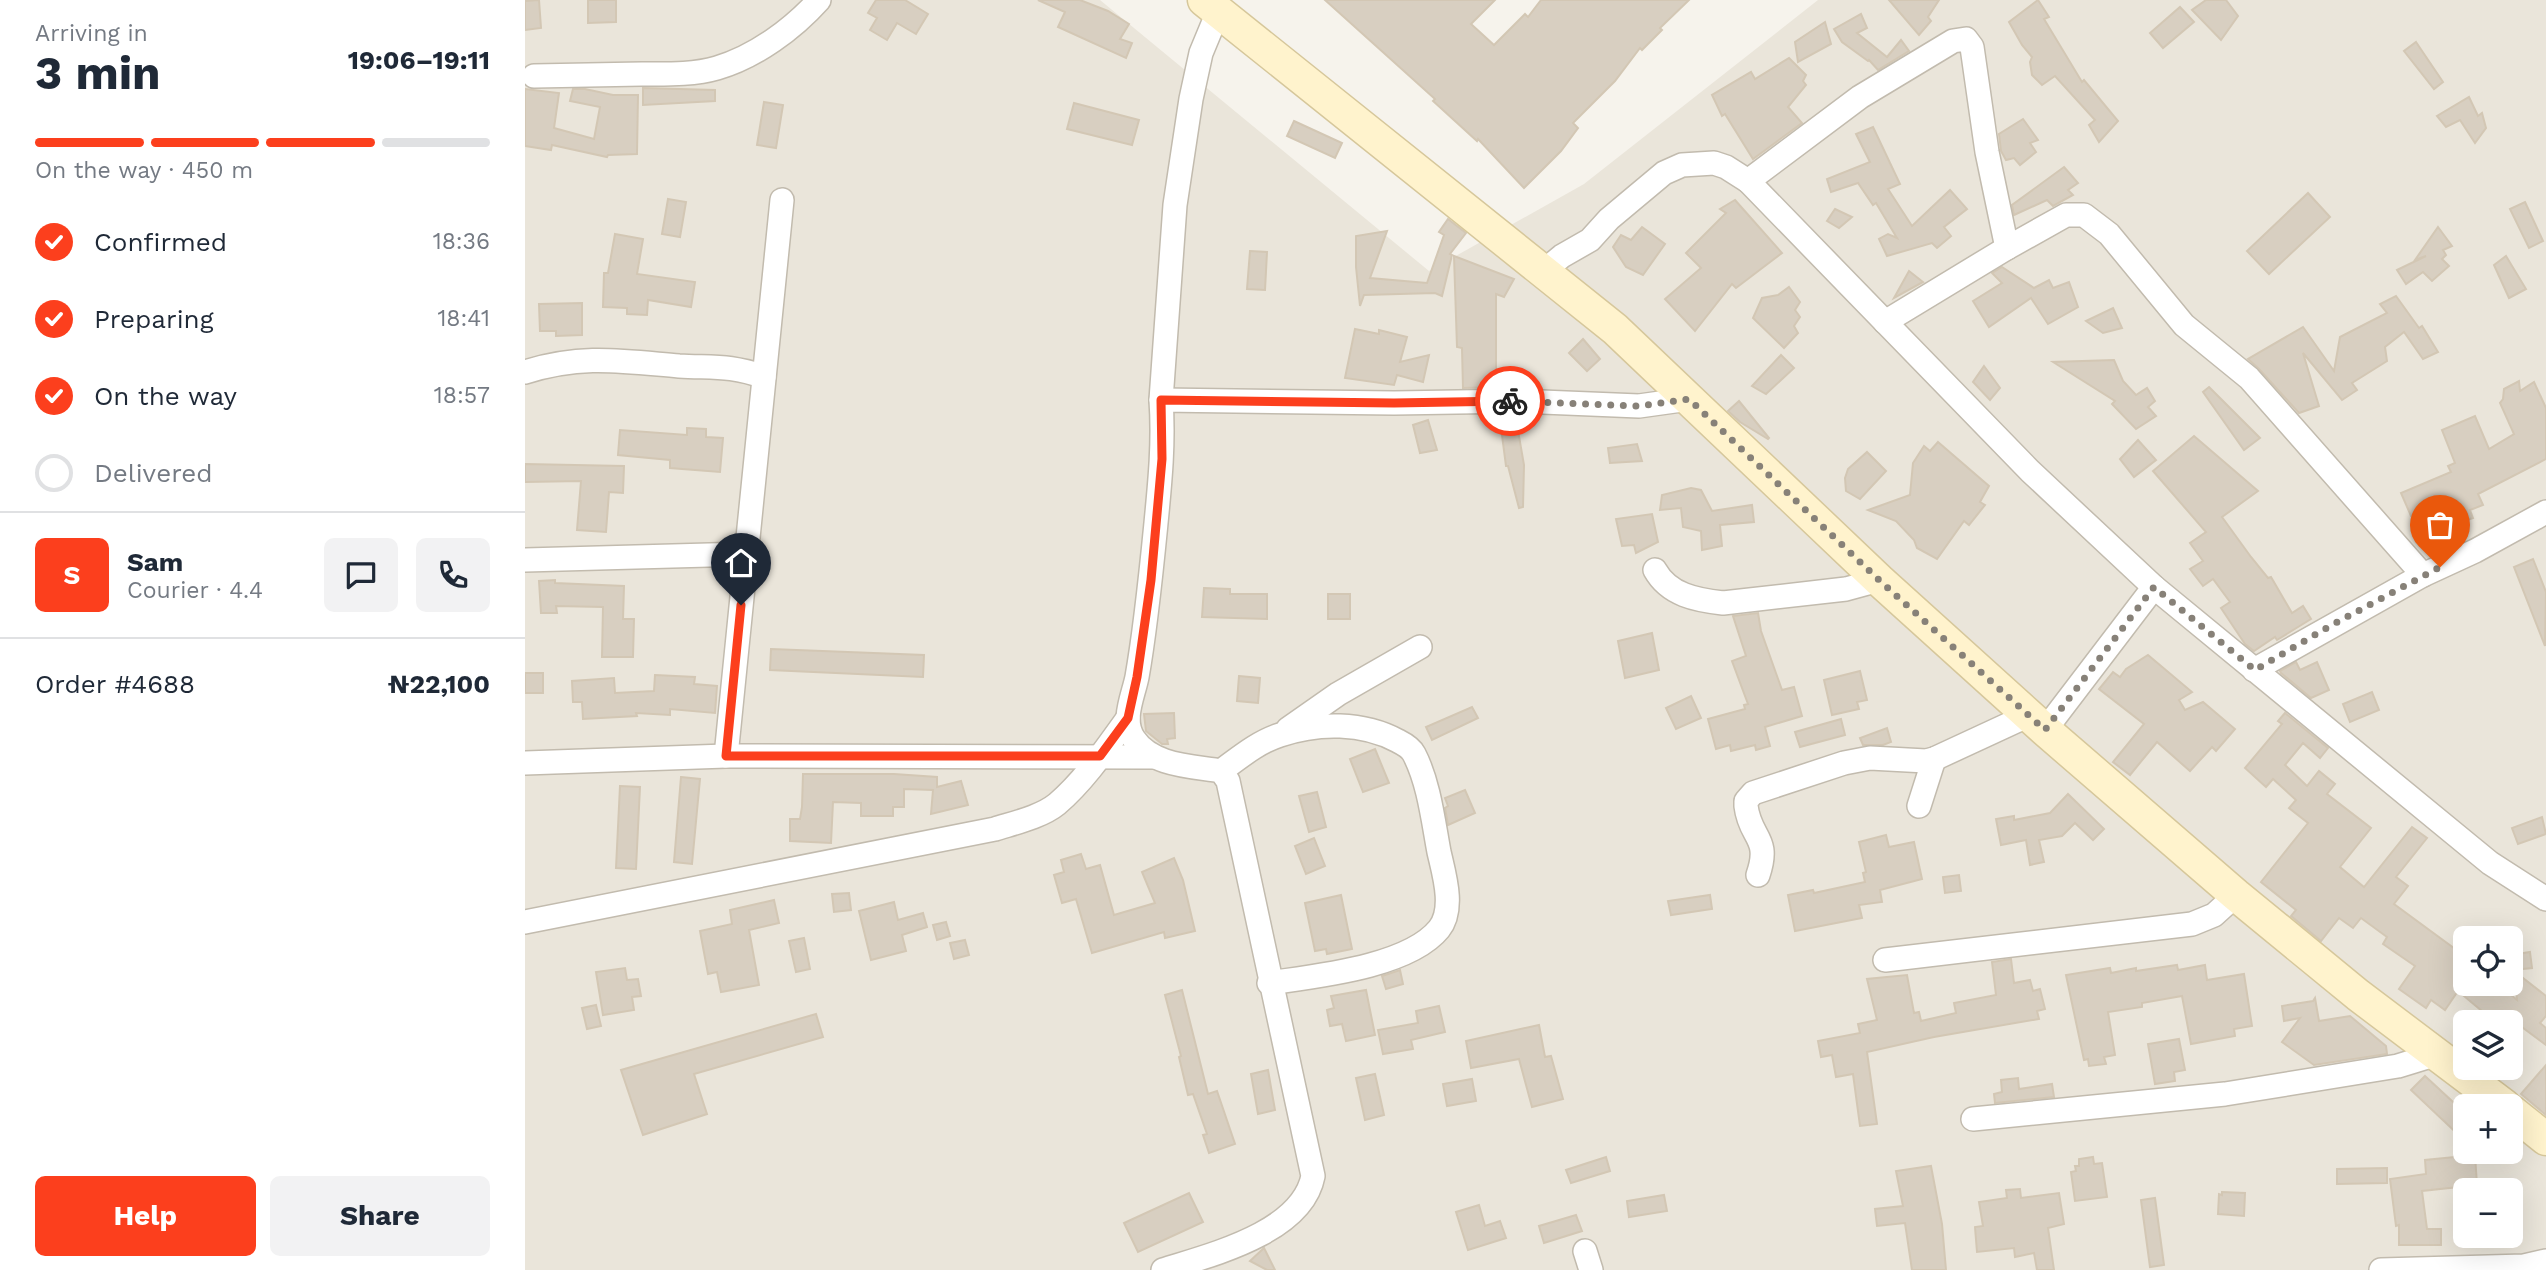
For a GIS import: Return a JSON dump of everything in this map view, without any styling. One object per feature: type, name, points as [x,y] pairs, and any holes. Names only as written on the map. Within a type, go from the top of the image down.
[{"type":"street","points":[[534,76],[670,73],[719,68],[769,42],[819,0]]},
{"type":"street","points":[[525,922],[995,829],[1055,805],[1100,756],[1128,718],[1137,677],[1151,580],[1162,459],[1161,400],[1174,218],[1189,113],[1211,6],[1615,329],[1879,580],[2037,723],[2236,895],[2358,996],[2489,1094]]},
{"type":"street","points":[[1748,181],[1860,97],[1954,41],[1966,39],[1972,47],[1987,152],[2007,248]]},
{"type":"street","points":[[1544,271],[1562,256],[1590,240],[1609,219],[1664,173],[1682,165],[1714,163],[1725,166],[1748,181],[2030,471],[2154,587],[2490,863],[2546,899]]},
{"type":"street","points":[[726,756],[782,200]]},
{"type":"street","points":[[1885,322],[2066,215],[2077,214],[2094,220],[2109,234],[2184,325],[2249,378],[2423,575]]},
{"type":"street","points":[[525,372],[574,360],[602,359],[729,367],[764,377]]},
{"type":"street","points":[[1161,400],[1394,403],[1520,401],[1639,406],[1689,399]]},
{"type":"street","points":[[2255,670],[2423,575],[2475,551],[2546,512]]},
{"type":"street","points":[[525,560],[746,554]]},
{"type":"street","points":[[1654,570],[1665,585],[1676,592],[1708,602],[1723,603],[1846,589],[1879,580]]},
{"type":"street","points":[[1758,875],[1764,859],[1763,849],[1746,806],[1746,801],[1753,793],[1844,763],[1870,758],[1926,761],[2037,723],[2154,587]]},
{"type":"street","points":[[1221,771],[1259,745],[1280,735],[1338,694],[1420,647]]},
{"type":"street","points":[[1128,718],[1135,741],[1153,757]]},
{"type":"street","points":[[1269,983],[1375,964],[1396,956],[1439,929],[1447,904],[1434,826],[1413,751],[1380,731],[1353,726],[1322,727],[1280,735]]},
{"type":"street","points":[[525,763],[726,756],[1100,756],[1153,757],[1221,771],[1228,781],[1240,833],[1269,983],[1312,1169],[1310,1188],[1289,1214],[1259,1235],[1236,1246],[1163,1270]]},
{"type":"street","points":[[1919,806],[1934,759]]},
{"type":"street","points":[[1885,960],[2192,924],[2214,915],[2236,895]]},
{"type":"street","points":[[1973,1119],[2225,1094],[2398,1066],[2437,1054]]},
{"type":"street","points":[[2523,1121],[2546,1139]]},
{"type":"street","points":[[2381,1270],[2531,1266]]},
{"type":"shaded area","points":[[525,0],[1100,0],[1429,271],[1584,184],[1818,0],[2546,0],[2546,1270],[525,1270]]},
{"type":"building","points":[[539,0],[541,28],[525,30],[525,1]]},
{"type":"building","points":[[588,0],[616,0],[616,22],[588,23]]},
{"type":"building","points":[[876,0],[905,0],[928,14],[916,34],[897,23],[887,40],[870,30],[877,18],[868,13]]},
{"type":"building","points":[[1038,0],[1080,0],[1108,11],[1129,24],[1120,39],[1132,43],[1126,58],[1058,27],[1065,12]]},
{"type":"building","points":[[1325,0],[1495,0],[1471,24],[1494,45],[1525,14],[1528,17],[1541,0],[1689,0],[1642,50],[1640,48],[1615,81],[1573,123],[1578,128],[1561,151],[1524,188],[1478,139],[1477,141],[1433,101],[1435,99]]},
{"type":"building","points":[[1889,0],[1939,0],[1928,17],[1931,21],[1919,35]]},
{"type":"building","points":[[2038,0],[2049,17],[2044,19],[2082,82],[2084,80],[2118,121],[2099,142],[2089,125],[2095,120],[2055,76],[2042,85],[2032,75],[2032,57],[2009,22]]},
{"type":"building","points":[[2206,0],[2226,0],[2238,16],[2221,40],[2192,10]]},
{"type":"building","points":[[2180,7],[2194,22],[2163,48],[2150,33]]},
{"type":"building","points":[[1861,14],[1867,28],[1857,33],[1887,57],[1901,40],[1909,51],[1878,70],[1869,60],[1842,42],[1834,29]]},
{"type":"building","points":[[1825,22],[1831,44],[1798,62],[1795,42]]},
{"type":"building","points":[[2416,42],[2443,82],[2434,89],[2404,51]]},
{"type":"building","points":[[1789,58],[1806,75],[1803,81],[1806,85],[1788,107],[1802,123],[1753,159],[1725,114],[1722,116],[1712,95],[1751,72],[1755,79]]},
{"type":"building","points":[[643,88],[715,90],[715,101],[643,105]]},
{"type":"building","points":[[525,89],[559,93],[554,128],[594,139],[600,107],[570,101],[573,89],[613,95],[638,95],[637,154],[607,157],[552,145],[551,150],[525,146]]},
{"type":"building","points":[[2469,97],[2478,116],[2482,113],[2486,128],[2475,143],[2460,120],[2446,127],[2437,116]]},
{"type":"building","points":[[764,102],[783,105],[776,148],[757,145]]},
{"type":"building","points":[[1074,103],[1139,120],[1132,145],[1067,129]]},
{"type":"building","points":[[2023,119],[2038,140],[2030,143],[2036,152],[2020,165],[2014,158],[2006,160],[2001,151],[1999,134]]},
{"type":"building","points":[[1294,121],[1342,143],[1335,158],[1287,136]]},
{"type":"building","points":[[1873,127],[1900,184],[1888,189],[1912,226],[1950,190],[1967,209],[1944,227],[1951,236],[1937,248],[1932,243],[1887,256],[1879,239],[1888,234],[1897,238],[1876,203],[1873,205],[1858,183],[1831,192],[1827,179],[1870,162],[1856,134]]},
{"type":"building","points":[[2064,167],[2078,183],[2068,190],[2073,195],[2053,206],[2047,200],[2014,215],[2012,205]]},
{"type":"building","points":[[2308,193],[2330,217],[2269,274],[2247,251]]},
{"type":"building","points":[[668,199],[686,202],[680,237],[662,234]]},
{"type":"building","points":[[1735,200],[1782,253],[1736,288],[1732,284],[1695,331],[1665,299],[1701,268],[1686,253],[1726,213],[1720,209]]},
{"type":"building","points":[[2525,202],[2543,241],[2529,248],[2510,209]]},
{"type":"building","points":[[1835,209],[1852,217],[1839,228],[1827,221]]},
{"type":"building","points":[[1448,219],[1466,233],[1450,254],[1452,255],[1442,296],[1435,293],[1364,295],[1360,306],[1356,236],[1387,231],[1370,278],[1427,283],[1444,235],[1439,232]]},
{"type":"building","points":[[1642,227],[1665,244],[1643,275],[1626,267],[1613,247],[1621,235],[1631,240]]},
{"type":"building","points":[[2438,227],[2452,246],[2443,250],[2446,255],[2442,259],[2449,266],[2432,281],[2423,272],[2406,284],[2397,270],[2426,256],[2415,260]]},
{"type":"building","points":[[615,234],[643,239],[637,274],[695,282],[691,307],[648,300],[647,315],[627,314],[627,308],[603,307],[604,273],[608,273]]},
{"type":"building","points":[[1250,251],[1267,252],[1265,290],[1247,289]]},
{"type":"building","points":[[1454,256],[1514,279],[1504,297],[1496,294],[1496,387],[1463,388],[1462,348],[1457,347]]},
{"type":"building","points":[[2506,256],[2526,289],[2509,298],[2494,265]]},
{"type":"building","points":[[2002,267],[2034,288],[2049,280],[2053,288],[2069,282],[2078,307],[2048,324],[2031,298],[1989,327],[1973,301],[2002,283],[1992,273]]},
{"type":"building","points":[[1909,271],[1923,282],[1894,298]]},
{"type":"building","points":[[1789,287],[1800,302],[1795,310],[1800,317],[1794,326],[1798,333],[1784,348],[1753,318],[1762,298],[1778,295]]},
{"type":"building","points":[[2396,296],[2419,328],[2422,326],[2438,352],[2423,359],[2404,332],[2385,347],[2387,361],[2352,383],[2357,390],[2342,400],[2303,353],[2319,406],[2299,413],[2248,359],[2303,327],[2334,371],[2340,337],[2387,313],[2380,304]]},
{"type":"building","points":[[582,303],[582,335],[556,336],[556,331],[540,331],[539,304]]},
{"type":"building","points":[[2113,308],[2122,328],[2103,333],[2086,321]]},
{"type":"building","points":[[1355,329],[1379,334],[1379,330],[1407,337],[1400,362],[1429,355],[1423,382],[1397,375],[1394,385],[1345,378]]},
{"type":"building","points":[[1583,339],[1600,359],[1587,371],[1569,353]]},
{"type":"building","points":[[1781,355],[1794,368],[1766,394],[1752,386]]},
{"type":"building","points":[[2114,360],[2123,381],[2136,395],[2147,388],[2155,401],[2148,407],[2156,416],[2136,429],[2112,404],[2115,401],[2053,362]]},
{"type":"building","points":[[1984,366],[2000,388],[1990,400],[1973,382]]},
{"type":"building","points":[[2519,381],[2520,391],[2534,382],[2546,408],[2546,459],[2478,494],[2483,505],[2470,510],[2473,518],[2457,523],[2451,509],[2426,519],[2423,511],[2411,516],[2401,493],[2451,472],[2448,466],[2455,463],[2442,430],[2475,416],[2489,449],[2514,434],[2500,403],[2504,389]]},
{"type":"building","points":[[2209,387],[2260,438],[2244,450],[2203,392]]},
{"type":"building","points":[[1739,401],[1768,439],[1740,422],[1728,411]]},
{"type":"building","points":[[1516,419],[1524,465],[1523,507],[1519,508],[1506,466],[1500,420]]},
{"type":"building","points":[[1428,420],[1437,450],[1420,453],[1413,425]]},
{"type":"building","points":[[687,428],[706,429],[706,437],[723,438],[720,472],[670,468],[670,460],[618,455],[620,430],[687,435]]},
{"type":"building","points":[[2194,436],[2258,491],[2222,517],[2268,578],[2271,577],[2292,613],[2303,606],[2311,619],[2254,651],[2245,644],[2221,608],[2230,602],[2213,579],[2203,586],[2190,569],[2203,561],[2190,543],[2206,532],[2153,471]]},
{"type":"building","points":[[2138,440],[2156,460],[2134,477],[2120,459]]},
{"type":"building","points":[[1938,442],[1989,486],[1980,502],[1985,505],[1969,525],[1964,521],[1937,559],[1917,548],[1914,540],[1896,521],[1868,510],[1910,495],[1913,463],[1924,446],[1930,451]]},
{"type":"building","points":[[1637,444],[1642,461],[1610,463],[1608,448]]},
{"type":"building","points":[[1867,452],[1886,471],[1860,499],[1846,491],[1845,478],[1848,469]]},
{"type":"building","points":[[525,464],[624,466],[623,493],[609,492],[606,532],[577,530],[581,481],[525,482]]},
{"type":"building","points":[[1691,488],[1701,490],[1712,511],[1752,505],[1754,522],[1720,525],[1722,546],[1702,550],[1701,531],[1683,527],[1681,508],[1660,510],[1662,495]]},
{"type":"building","points":[[1652,514],[1658,542],[1636,553],[1634,545],[1622,546],[1616,519]]},
{"type":"building","points":[[2533,559],[2546,592],[2545,646],[2514,567]]},
{"type":"building","points":[[555,580],[555,583],[624,586],[623,619],[634,619],[633,657],[602,657],[603,607],[556,606],[557,613],[541,613],[539,581]]},
{"type":"building","points":[[1204,588],[1230,589],[1230,594],[1267,594],[1267,619],[1202,617]]},
{"type":"building","points":[[1328,594],[1350,594],[1350,619],[1328,619]]},
{"type":"building","points":[[1758,613],[1761,631],[1782,690],[1794,687],[1802,716],[1765,727],[1770,746],[1756,750],[1755,745],[1731,751],[1730,745],[1716,749],[1708,719],[1745,709],[1744,705],[1748,704],[1732,661],[1746,656],[1733,616]]},
{"type":"building","points":[[1652,633],[1659,670],[1625,678],[1618,641]]},
{"type":"building","points":[[771,649],[924,655],[923,677],[770,670]]},
{"type":"building","points":[[2148,655],[2192,692],[2179,700],[2185,710],[2203,702],[2235,729],[2216,751],[2212,747],[2190,771],[2157,742],[2130,775],[2113,762],[2144,724],[2099,689],[2113,672],[2120,677],[2126,669]]},
{"type":"building","points":[[2296,662],[2300,670],[2317,662],[2329,690],[2311,698],[2281,673],[2280,671]]},
{"type":"building","points":[[1860,671],[1867,700],[1857,702],[1859,709],[1832,715],[1824,680]]},
{"type":"building","points":[[525,673],[543,673],[543,693],[525,693]]},
{"type":"building","points":[[655,675],[695,677],[694,684],[717,686],[715,713],[670,709],[670,715],[636,713],[637,716],[583,719],[582,702],[573,702],[572,681],[614,678],[615,693],[654,691]]},
{"type":"building","points":[[1239,676],[1260,678],[1258,703],[1237,701]]},
{"type":"building","points":[[2372,692],[2379,710],[2350,722],[2343,704]]},
{"type":"building","points":[[1691,696],[1701,718],[1676,729],[1666,708]]},
{"type":"building","points":[[1472,707],[1478,718],[1432,740],[1426,727]]},
{"type":"building","points":[[1174,713],[1175,738],[1167,739],[1168,744],[1162,744],[1146,731],[1144,714]]},
{"type":"building","points":[[2285,713],[2328,748],[2320,758],[2303,743],[2285,765],[2307,786],[2319,771],[2335,784],[2327,794],[2371,828],[2340,867],[2364,887],[2412,827],[2427,838],[2396,877],[2408,886],[2394,904],[2453,947],[2455,996],[2445,1010],[2431,1000],[2426,1008],[2399,989],[2415,966],[2383,944],[2387,937],[2361,918],[2353,928],[2339,918],[2321,941],[2291,916],[2296,910],[2261,882],[2308,823],[2289,808],[2296,800],[2273,779],[2266,787],[2245,768],[2282,724],[2278,721]]},
{"type":"building","points":[[1841,719],[1845,735],[1800,747],[1795,732]]},
{"type":"building","points":[[1887,728],[1891,742],[1883,745],[1863,745],[1860,738]]},
{"type":"building","points":[[1375,749],[1389,783],[1363,792],[1350,759]]},
{"type":"building","points":[[803,774],[937,777],[937,787],[961,781],[968,805],[931,814],[933,790],[904,789],[904,807],[893,807],[893,816],[861,816],[861,803],[833,802],[831,843],[790,841],[790,819],[800,819]]},
{"type":"building","points":[[681,777],[700,779],[692,864],[674,862]]},
{"type":"building","points":[[620,786],[640,787],[636,869],[616,868]]},
{"type":"building","points":[[1465,790],[1475,813],[1448,825],[1445,798]]},
{"type":"building","points":[[1317,792],[1326,827],[1309,832],[1299,796]]},
{"type":"building","points":[[2068,794],[2104,829],[2093,840],[2075,823],[2062,836],[2039,840],[2044,862],[2030,865],[2026,840],[2001,845],[1996,819],[2014,816],[2014,820],[2050,813]]},
{"type":"building","points":[[2542,817],[2546,834],[2518,844],[2512,828]]},
{"type":"building","points":[[1886,835],[1889,847],[1914,842],[1922,879],[1880,890],[1882,902],[1859,905],[1862,918],[1795,931],[1788,895],[1813,890],[1814,893],[1865,882],[1863,873],[1866,872],[1859,842]]},
{"type":"building","points":[[1314,838],[1325,866],[1306,874],[1295,846]]},
{"type":"building","points":[[1081,854],[1086,869],[1100,865],[1114,915],[1155,903],[1142,872],[1174,858],[1183,880],[1195,931],[1165,938],[1164,932],[1092,953],[1076,899],[1062,903],[1054,875],[1064,872],[1061,860]]},
{"type":"building","points":[[1959,875],[1961,891],[1945,893],[1943,877]]},
{"type":"building","points":[[849,893],[851,910],[834,912],[832,894]]},
{"type":"building","points":[[1341,895],[1352,949],[1327,954],[1326,949],[1315,951],[1305,903]]},
{"type":"building","points":[[1710,895],[1712,909],[1671,915],[1668,901]]},
{"type":"building","points":[[774,900],[779,923],[749,930],[759,985],[721,992],[717,972],[708,974],[700,931],[732,924],[730,910]]},
{"type":"building","points":[[894,902],[898,920],[923,913],[927,927],[902,935],[906,951],[871,960],[859,911]]},
{"type":"building","points":[[946,922],[950,936],[937,940],[933,925]]},
{"type":"building","points":[[804,938],[810,969],[796,972],[789,941]]},
{"type":"building","points":[[965,940],[969,955],[954,959],[950,943]]},
{"type":"building","points":[[2530,952],[2532,968],[2523,969],[2523,953]]},
{"type":"building","points":[[2011,959],[2014,983],[2030,980],[2033,991],[2040,989],[2045,1009],[2037,1011],[2039,1019],[1934,1037],[1867,1052],[1877,1124],[1860,1126],[1853,1074],[1836,1077],[1832,1055],[1821,1057],[1818,1041],[1860,1033],[1858,1024],[1877,1020],[1867,979],[1907,975],[1914,1013],[1919,1012],[1921,1021],[1956,1013],[1954,1003],[1996,995],[1992,962]]},
{"type":"building","points":[[2177,965],[2178,970],[2205,965],[2207,980],[2244,974],[2252,1026],[2234,1029],[2235,1036],[2191,1044],[2182,996],[2142,1003],[2142,1007],[2108,1012],[2115,1055],[2104,1057],[2106,1064],[2089,1066],[2088,1059],[2084,1060],[2066,975],[2110,968],[2111,973]]},
{"type":"building","points":[[625,968],[627,980],[638,979],[641,996],[632,997],[634,1010],[603,1015],[596,972]]},
{"type":"building","points":[[1400,970],[1403,984],[1386,989],[1382,976]]},
{"type":"building","points":[[2523,978],[2546,996],[2546,1016],[2540,1023],[2546,1028],[2546,1045],[2523,1028],[2523,1010],[2481,1010],[2464,996],[2512,996],[2517,1000],[2517,996],[2523,996]]},
{"type":"building","points":[[1182,990],[1208,1094],[1217,1091],[1235,1144],[1209,1153],[1203,1135],[1207,1134],[1193,1094],[1188,1095],[1165,995]]},
{"type":"building","points":[[1366,990],[1375,1035],[1346,1041],[1342,1024],[1330,1026],[1327,1010],[1334,1008],[1331,996]]},
{"type":"building","points":[[2315,998],[2319,1021],[2350,1016],[2386,1046],[2387,1054],[2314,1065],[2282,1042],[2300,1018],[2284,1021],[2282,1006],[2313,1001]]},
{"type":"building","points":[[596,1005],[601,1026],[587,1029],[582,1008]]},
{"type":"building","points":[[1439,1006],[1445,1032],[1411,1040],[1413,1049],[1383,1054],[1378,1030],[1418,1023],[1416,1011]]},
{"type":"building","points":[[816,1014],[823,1037],[694,1074],[707,1114],[643,1135],[621,1070]]},
{"type":"building","points":[[1539,1025],[1545,1057],[1551,1056],[1563,1099],[1532,1107],[1519,1059],[1471,1068],[1466,1041]]},
{"type":"building","points":[[2179,1039],[2185,1070],[2174,1072],[2175,1081],[2155,1084],[2148,1044]]},
{"type":"building","points":[[2546,1065],[2546,1115],[2521,1094]]},
{"type":"building","points":[[1268,1070],[1275,1110],[1258,1114],[1251,1074]]},
{"type":"building","points":[[1375,1074],[1384,1115],[1365,1120],[1356,1078]]},
{"type":"building","points":[[2425,1076],[2453,1102],[2453,1130],[2411,1090]]},
{"type":"building","points":[[2018,1078],[2019,1089],[2052,1084],[2054,1097],[1995,1103],[1994,1094],[2002,1092],[2001,1080]]},
{"type":"building","points":[[1472,1079],[1476,1101],[1447,1106],[1443,1084]]},
{"type":"building","points":[[1606,1157],[1610,1171],[1571,1183],[1566,1170]]},
{"type":"building","points":[[2093,1157],[2094,1164],[2102,1163],[2107,1197],[2075,1201],[2071,1172],[2076,1171],[2075,1166],[2079,1166],[2079,1159]]},
{"type":"building","points":[[2453,1157],[2453,1164],[2476,1164],[2477,1178],[2453,1178],[2453,1188],[2422,1191],[2427,1229],[2441,1229],[2441,1245],[2399,1245],[2399,1225],[2396,1226],[2390,1179],[2426,1174],[2425,1160]]},
{"type":"building","points":[[1931,1166],[1942,1224],[1946,1270],[1912,1270],[1905,1223],[1877,1226],[1875,1209],[1903,1206],[1896,1171]]},
{"type":"building","points":[[2387,1168],[2387,1183],[2337,1184],[2337,1169]]},
{"type":"building","points":[[2020,1189],[2021,1198],[2059,1193],[2064,1224],[2048,1228],[2054,1270],[2037,1270],[2034,1253],[2015,1257],[2014,1248],[1977,1252],[1975,1227],[1983,1226],[1979,1202],[2007,1198],[2006,1190]]},
{"type":"building","points":[[2222,1192],[2245,1193],[2244,1216],[2218,1214],[2219,1194],[2222,1195]]},
{"type":"building","points":[[1189,1193],[1203,1222],[1138,1252],[1124,1223]]},
{"type":"building","points":[[1664,1195],[1667,1211],[1629,1217],[1627,1201]]},
{"type":"building","points":[[2155,1198],[2164,1265],[2150,1267],[2141,1200]]},
{"type":"building","points":[[1479,1205],[1485,1226],[1500,1221],[1506,1238],[1468,1250],[1456,1212]]},
{"type":"building","points":[[1576,1215],[1582,1231],[1544,1243],[1539,1226]]},
{"type":"building","points":[[1264,1248],[1275,1270],[1267,1270],[1250,1261]]},
{"type":"way so far","points":[[1510,401],[1639,406],[1689,399],[1879,580],[2045,730],[2154,587],[2255,670],[2440,567]]},
{"type":"route","points":[[741,605],[726,756],[1100,756],[1128,718],[1137,677],[1151,580],[1162,459],[1161,400],[1394,403],[1510,401]]}]
